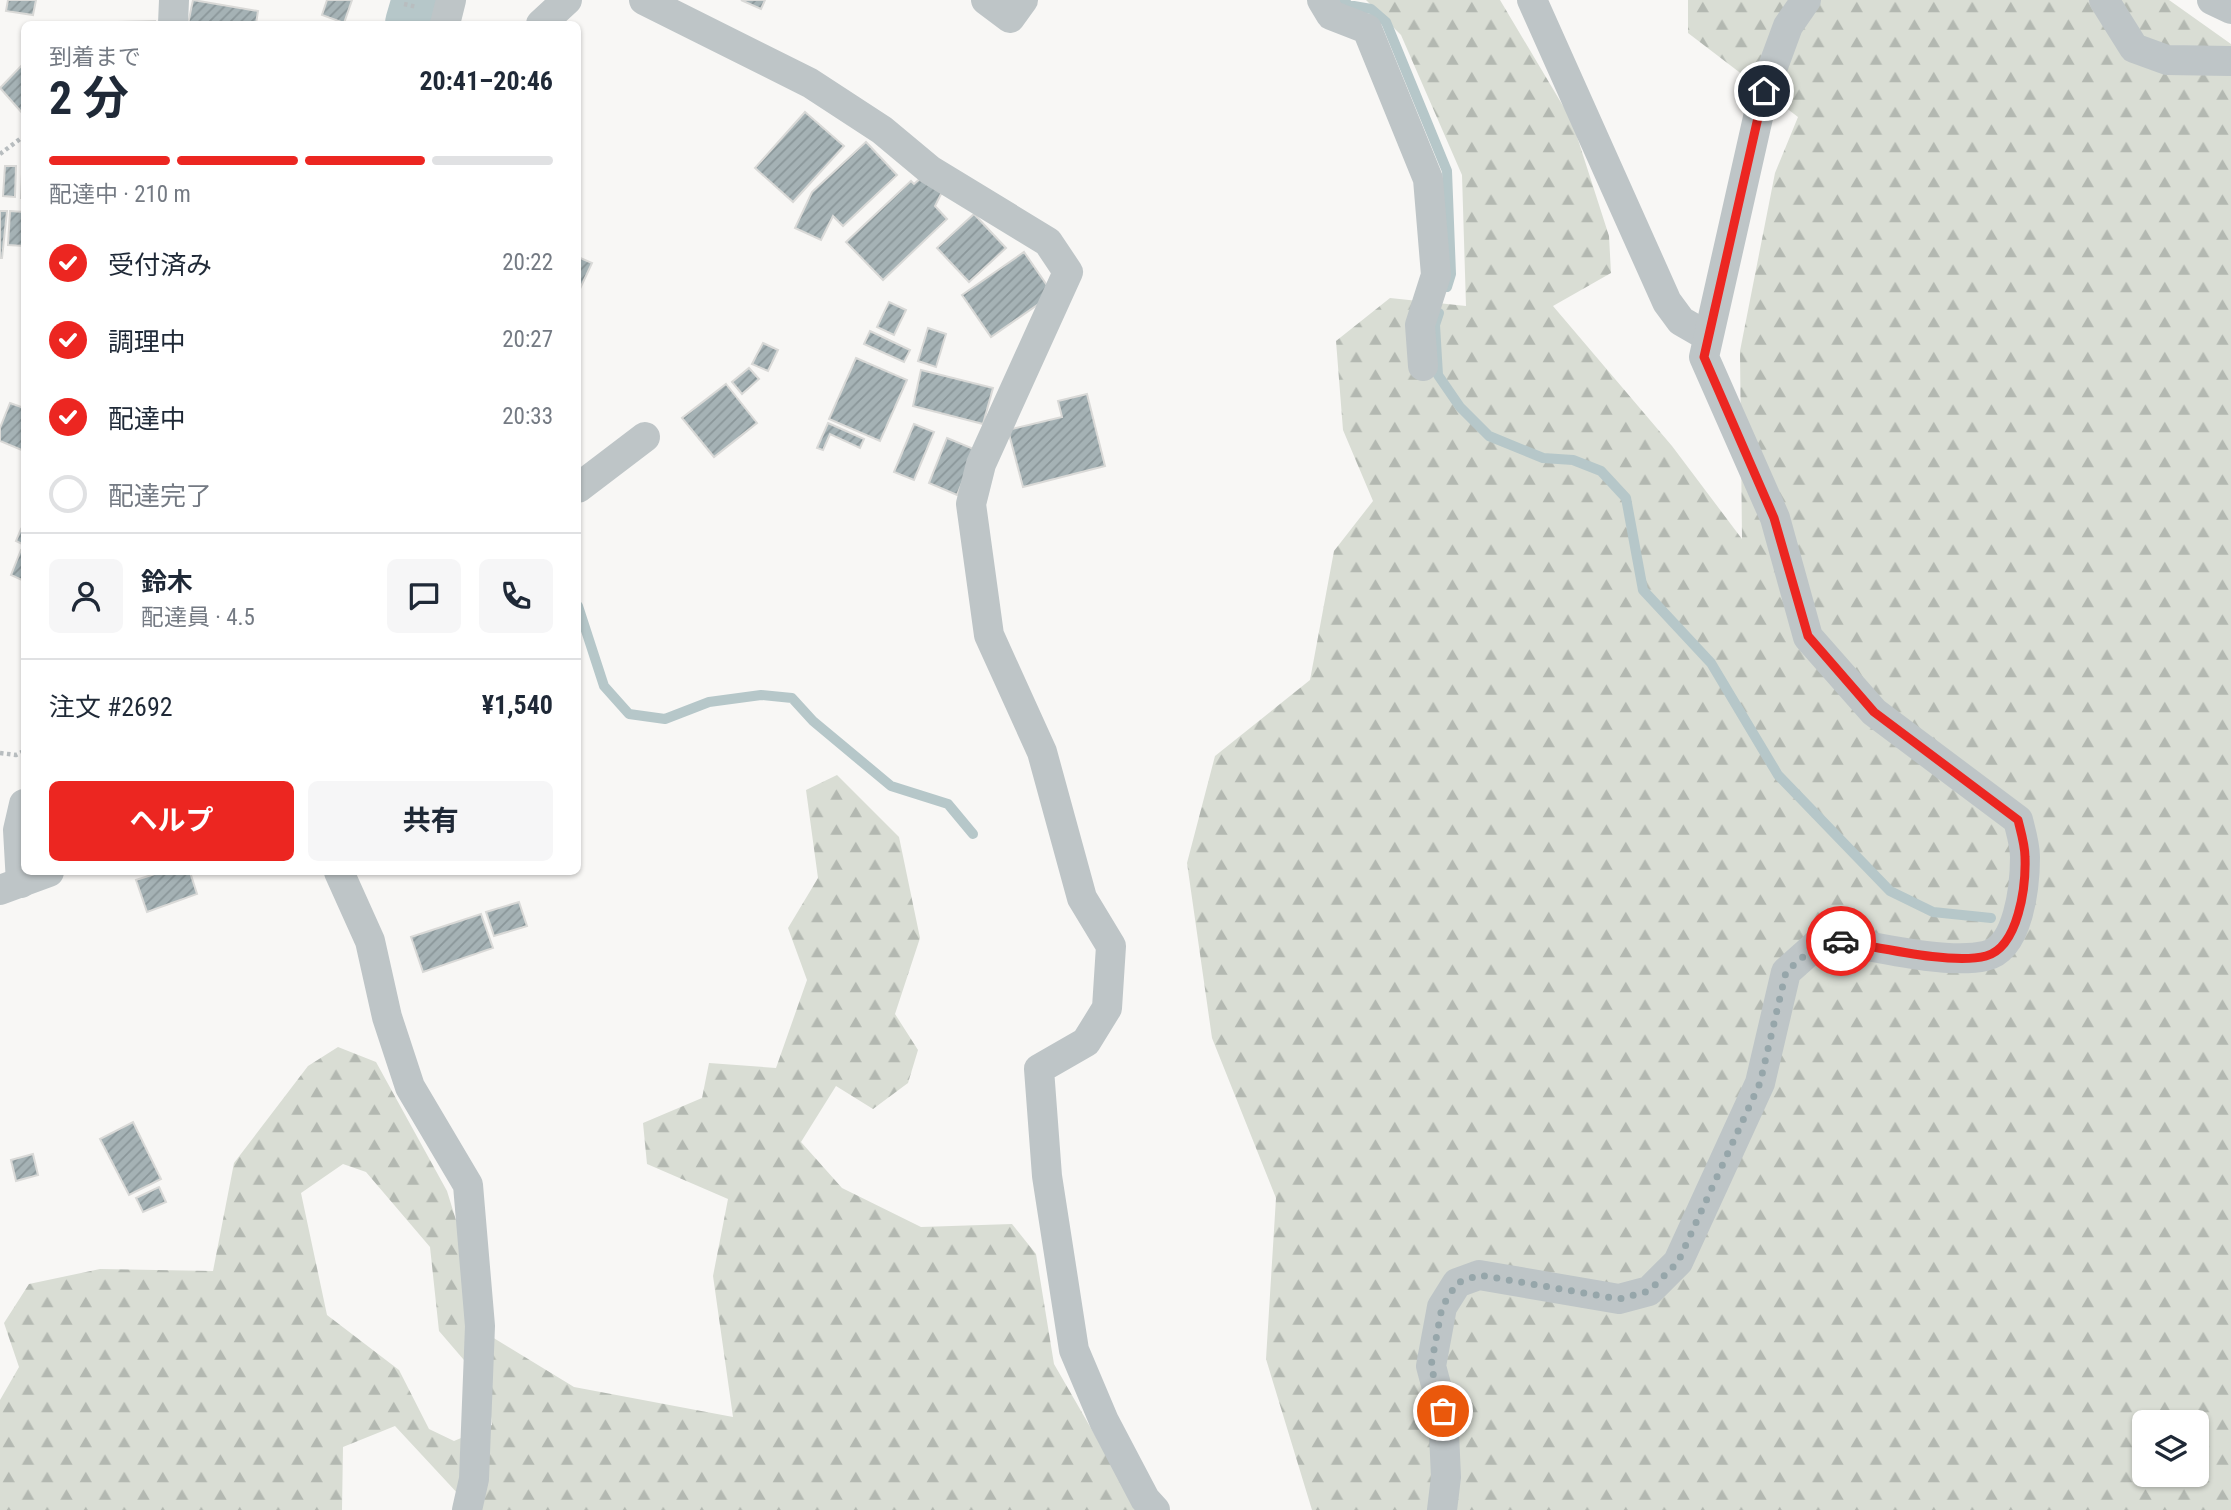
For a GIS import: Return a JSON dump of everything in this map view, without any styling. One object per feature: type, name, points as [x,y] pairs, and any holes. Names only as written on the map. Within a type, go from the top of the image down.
[{"type":"street","points":[[445,21],[451,0]]},
{"type":"street","points":[[544,21],[567,0]]},
{"type":"street","points":[[644,0],[810,83],[882,130],[930,170],[1048,242],[1068,272],[981,464],[971,504],[989,635],[1042,752],[1082,898],[1111,946],[1107,1007],[1086,1042],[1039,1069],[1047,1176],[1074,1350],[1104,1420],[1145,1499],[1155,1510]]},
{"type":"street","points":[[986,0],[1010,18],[1023,0]]},
{"type":"street","points":[[1322,0],[1331,15],[1367,29],[1428,179],[1436,275],[1420,325],[1423,366]]},
{"type":"street","points":[[1532,0],[1667,302],[1681,321],[1707,336]]},
{"type":"street","points":[[1442,1510],[1446,1477],[1443,1411],[1431,1366],[1442,1307],[1457,1283],[1479,1275],[1619,1299],[1649,1291],[1678,1262],[1760,1083],[1786,972],[1824,938],[1956,958],[1988,956],[2007,941],[2023,900],[2026,854],[2018,820],[1874,712],[1808,636],[1774,518],[1704,357],[1764,91],[1788,26],[1806,0]]},
{"type":"street","points":[[2104,0],[2134,48],[2167,60],[2231,61]]},
{"type":"street","points":[[2212,0],[2231,9]]},
{"type":"street","points":[[581,486],[645,437]]},
{"type":"street","points":[[17,814],[13,878],[31,875]]},
{"type":"street","points":[[340,875],[370,941],[387,1017],[410,1087],[468,1185],[480,1326],[474,1479],[467,1510]]},
{"type":"path","points":[[0,154],[21,138]]},
{"type":"path","points":[[0,753],[16,755],[21,752]]},
{"type":"green space","points":[[1366,0],[1500,0],[1572,121],[1609,236],[1611,273],[1553,306],[1672,446],[1742,539],[1740,351],[1775,173],[1798,117],[1688,33],[1688,0],[2169,0],[2231,44],[2231,1510],[1312,1510],[1266,1359],[1276,1198],[1212,1038],[1187,863],[1215,756],[1310,680],[1334,551],[1373,501],[1343,430],[1336,341],[1390,298],[1466,306],[1462,175],[1401,35]]},
{"type":"green space","points":[[837,775],[899,837],[920,938],[895,1014],[918,1050],[908,1083],[873,1109],[836,1086],[801,1142],[842,1188],[921,1227],[1012,1224],[1036,1254],[1054,1364],[1138,1510],[473,1510],[395,1426],[343,1447],[342,1510],[0,1510],[0,1400],[19,1367],[4,1323],[29,1284],[100,1269],[213,1271],[234,1163],[308,1066],[338,1047],[376,1062],[447,1191],[492,1337],[574,1387],[733,1417],[713,1276],[728,1199],[647,1164],[643,1123],[702,1098],[709,1063],[776,1068],[807,980],[788,928],[818,878],[806,790]],"holes":[[[343,1164],[366,1172],[430,1247],[439,1331],[488,1388],[492,1425],[454,1441],[429,1429],[399,1370],[327,1315],[301,1193]]]},
{"type":"building","points":[[8,0],[36,0],[33,15],[6,11]]},
{"type":"building","points":[[193,0],[258,11],[256,21],[189,21]]},
{"type":"building","points":[[327,0],[352,0],[345,21],[322,15]]},
{"type":"building","points":[[741,0],[765,0],[761,9]]},
{"type":"building","points":[[21,66],[21,112],[0,88]]},
{"type":"building","points":[[805,112],[844,146],[793,202],[755,168]]},
{"type":"building","points":[[866,142],[897,175],[843,226],[833,216],[821,240],[795,228],[812,192]]},
{"type":"building","points":[[5,166],[16,166],[15,197],[3,196]]},
{"type":"building","points":[[922,177],[945,186],[935,206],[947,219],[883,280],[846,242],[911,181],[914,184]]},
{"type":"building","points":[[0,211],[7,211],[2,258],[0,258]]},
{"type":"building","points":[[10,211],[21,212],[21,246],[8,245]]},
{"type":"building","points":[[974,214],[1006,248],[969,282],[937,248]]},
{"type":"building","points":[[1024,252],[1053,294],[991,337],[962,295]]},
{"type":"building","points":[[581,258],[592,263],[581,287]]},
{"type":"building","points":[[889,302],[906,310],[894,335],[877,327]]},
{"type":"building","points":[[928,328],[946,334],[936,367],[918,361]]},
{"type":"building","points":[[870,331],[910,350],[904,362],[864,344]]},
{"type":"building","points":[[763,343],[778,350],[768,371],[752,364]]},
{"type":"building","points":[[856,358],[907,380],[880,441],[829,419]]},
{"type":"building","points":[[749,368],[759,379],[742,394],[732,382]]},
{"type":"building","points":[[921,370],[993,388],[983,424],[913,406]]},
{"type":"building","points":[[726,384],[757,423],[714,457],[682,418]]},
{"type":"building","points":[[1087,394],[1105,466],[1023,487],[1008,430],[1062,417],[1058,401]]},
{"type":"building","points":[[10,403],[21,407],[21,450],[0,441],[0,428]]},
{"type":"building","points":[[828,423],[864,439],[860,448],[830,434],[823,450],[817,448]]},
{"type":"building","points":[[914,424],[934,432],[914,480],[894,472]]},
{"type":"building","points":[[947,438],[976,450],[957,495],[929,483]]},
{"type":"building","points":[[21,529],[21,544],[16,541]]},
{"type":"building","points":[[21,550],[21,580],[11,575]]},
{"type":"building","points":[[152,875],[191,875],[197,894],[147,912],[136,880]]},
{"type":"building","points":[[519,902],[527,926],[494,936],[486,912]]},
{"type":"building","points":[[481,914],[493,948],[423,972],[411,937]]},
{"type":"building","points":[[133,1122],[161,1179],[129,1195],[100,1139]]},
{"type":"building","points":[[33,1154],[38,1175],[16,1181],[11,1160]]},
{"type":"building","points":[[159,1187],[166,1202],[143,1212],[136,1198]]},
{"type":"waterway","points":[[419,21],[425,0]]},
{"type":"waterway","points":[[1344,0],[1348,5],[1371,9],[1386,22],[1447,171],[1451,274],[1447,287]]},
{"type":"waterway","points":[[1439,313],[1435,325],[1438,375],[1460,407],[1489,436],[1543,458],[1573,460],[1601,471],[1626,498],[1643,590],[1711,663],[1778,775],[1890,891],[1933,912],[1991,918]]},
{"type":"waterway","points":[[581,615],[604,686],[629,714],[665,719],[709,702],[761,695],[792,698],[813,721],[891,786],[948,804],[973,834]]},
{"type":"way so far","points":[[1443,1411],[1431,1366],[1442,1307],[1457,1283],[1479,1275],[1619,1299],[1649,1291],[1678,1262],[1711,1184],[1760,1083],[1786,972],[1824,938],[1841,941]]},
{"type":"route","points":[[1764,91],[1704,357],[1774,518],[1808,636],[1874,712],[2018,820],[2026,854],[2023,900],[2007,941],[1988,956],[1956,958],[1841,941]]}]
